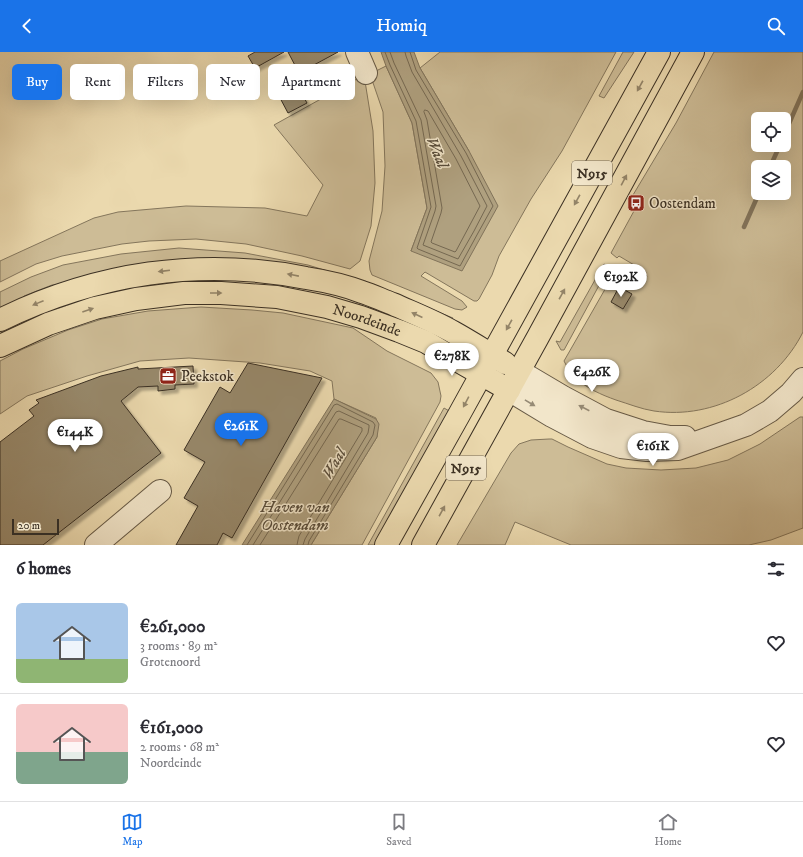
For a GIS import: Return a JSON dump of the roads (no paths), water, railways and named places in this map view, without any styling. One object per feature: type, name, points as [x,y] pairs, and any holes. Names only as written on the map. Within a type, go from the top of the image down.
[{"type":"main road","name":"N915","points":[[386,545],[659,52]]},
{"type":"main road","name":"N915","points":[[422,545],[509,390],[693,52]]},
{"type":"main road","name":"Noordeinde","points":[[0,320],[44,301],[84,287],[113,280],[165,271],[241,269],[282,273],[323,281],[361,291],[452,331],[519,371]]},
{"type":"main road","name":"Noordeinde","points":[[0,346],[48,324],[95,308],[136,299],[184,293],[221,293],[277,297],[327,307],[361,317],[399,331],[426,342],[509,390]]},
{"type":"street","points":[[357,52],[366,73]]},
{"type":"street","name":"Noordeinde","points":[[519,371],[606,420],[643,432],[670,437],[714,437]]},
{"type":"street","name":"Noordeinde","points":[[509,390],[552,416],[592,437],[621,447],[647,450],[678,449],[746,425],[770,411],[791,393],[803,379]]},
{"type":"street","points":[[96,545],[160,491]]},
{"type":"water","name":"Waal","points":[[381,52],[414,52],[420,68],[469,151],[498,206],[462,271],[411,251],[427,208],[412,123]]},
{"type":"water","name":"Haven van Oostendam","points":[[334,399],[376,419],[379,424],[377,437],[311,545],[242,545]]},
{"type":"waterway","points":[[791,119],[803,92]]},
{"type":"waterway","points":[[773,160],[777,152]]},
{"type":"waterway","points":[[744,227],[756,200]]},
{"type":"place","name":"Oostendam","points":[[636,203]]},
{"type":"place","name":"Peekstok","points":[[168,376]]}]
